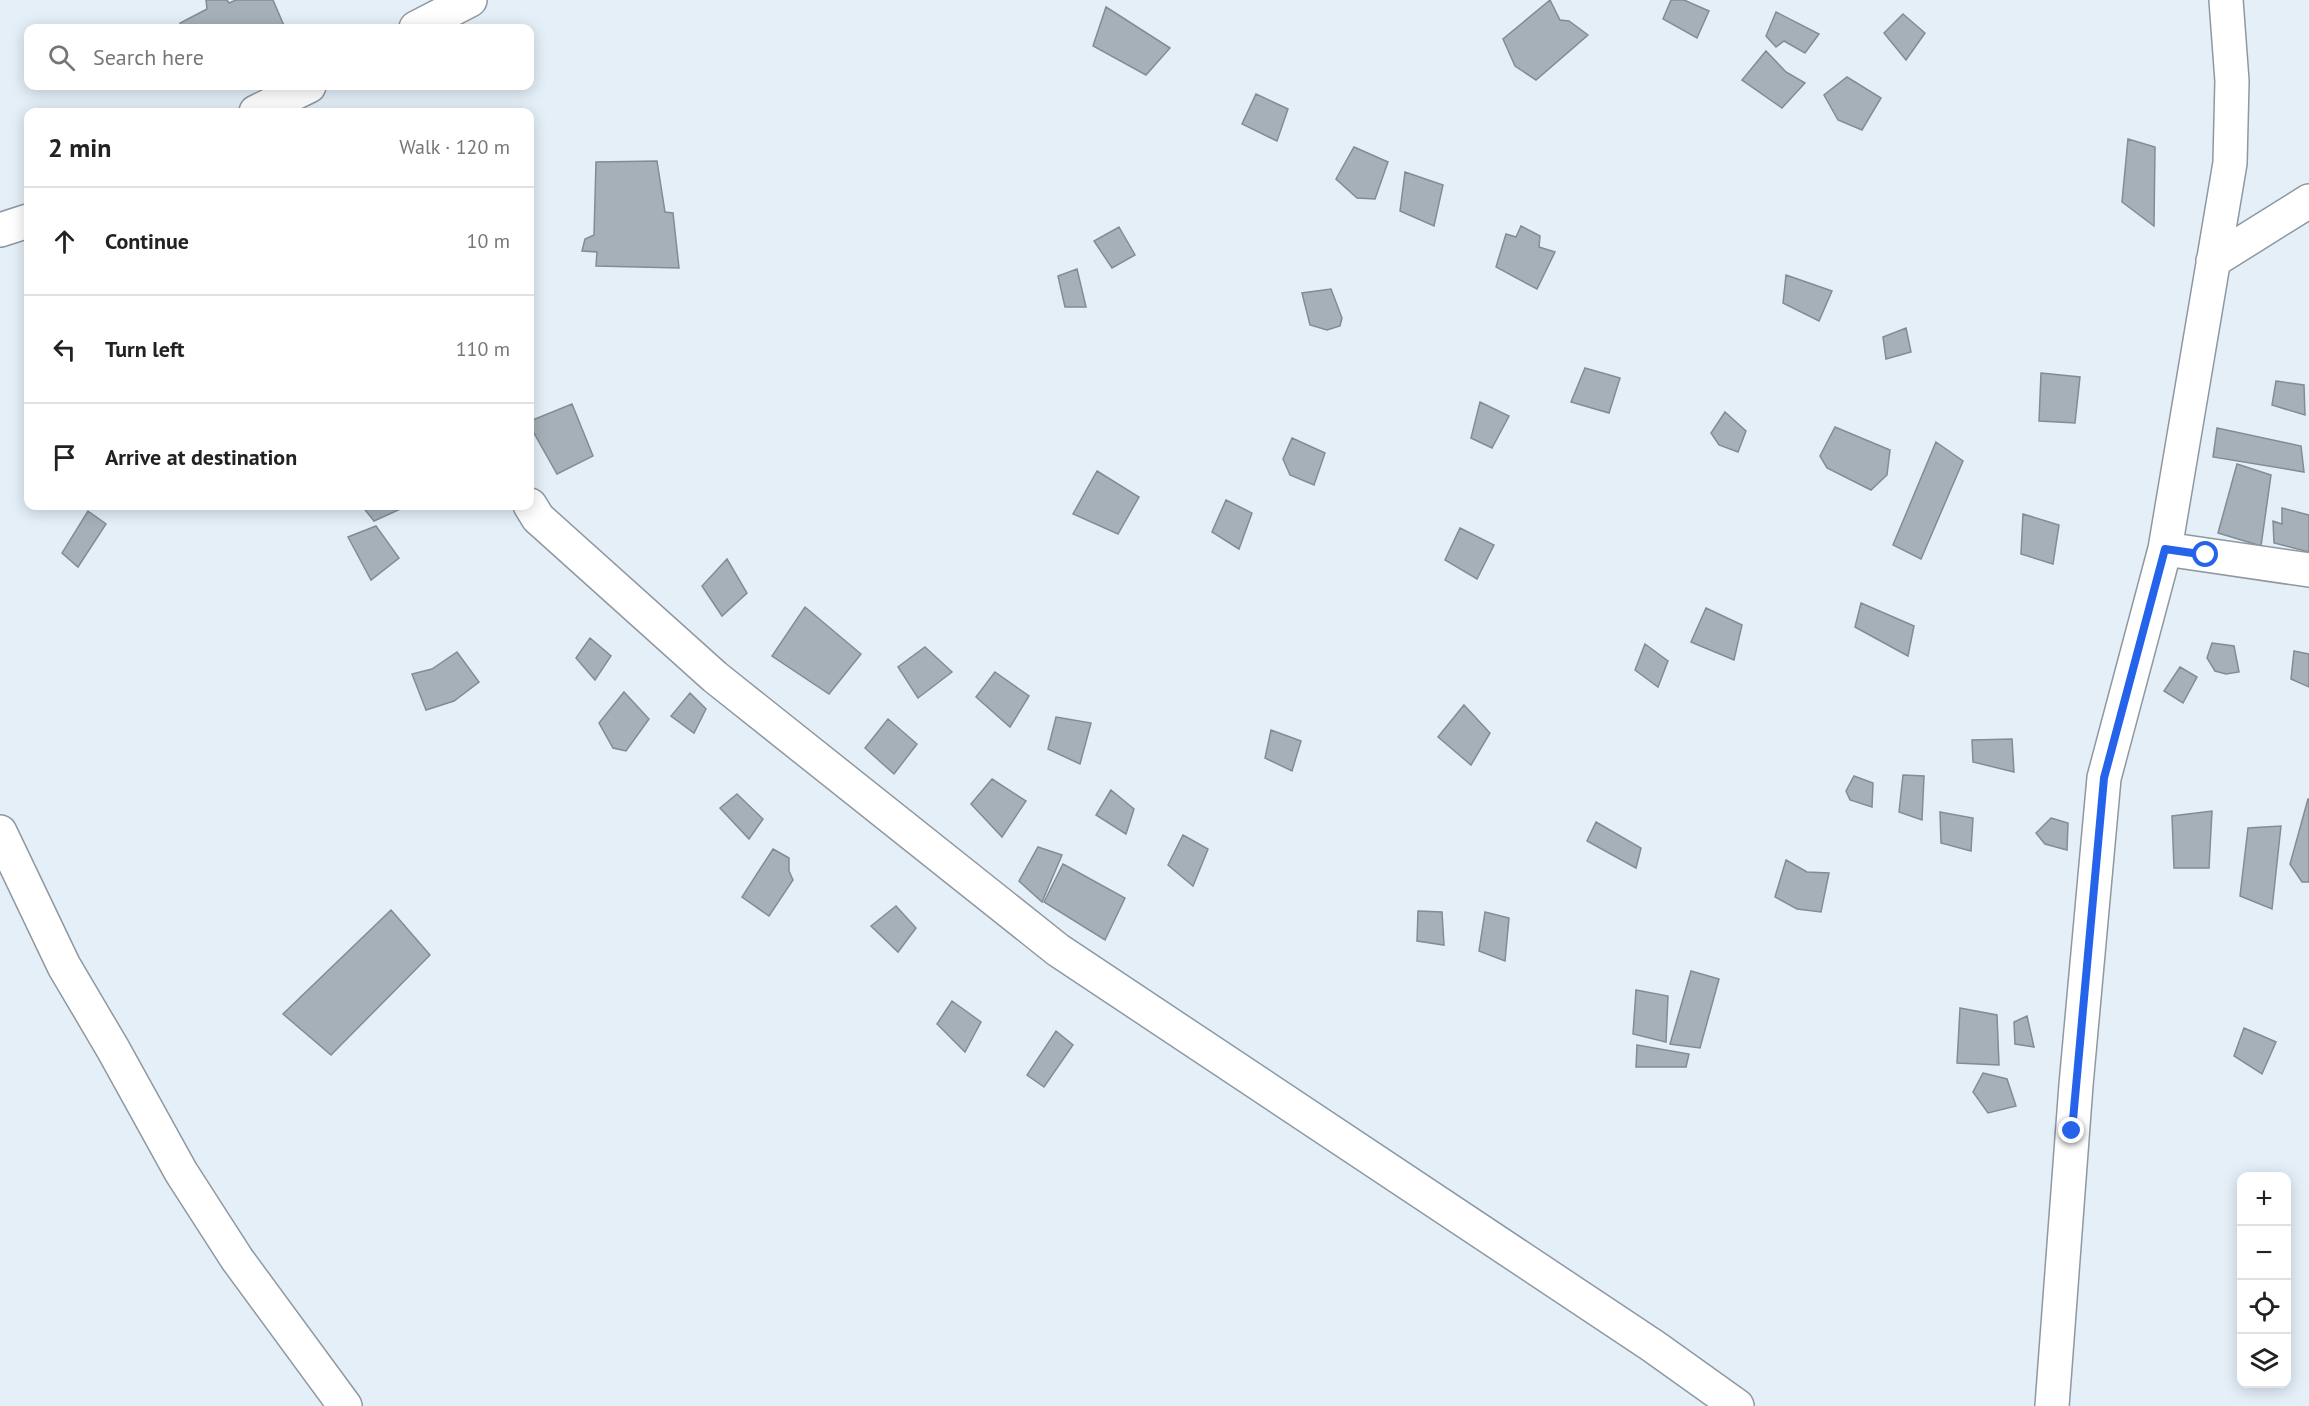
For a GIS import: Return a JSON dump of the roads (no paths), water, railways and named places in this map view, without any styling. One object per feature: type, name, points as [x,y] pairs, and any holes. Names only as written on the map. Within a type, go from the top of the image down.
[{"type":"street","points":[[424,24],[470,0]]},
{"type":"street","points":[[2052,1406],[2076,1085],[2104,778],[2165,549],[2230,163],[2232,81],[2226,0]]},
{"type":"street","points":[[2213,261],[2309,201]]},
{"type":"street","points":[[0,230],[24,222]]},
{"type":"street","points":[[533,510],[538,518],[715,677],[1058,950],[1653,1346],[1737,1406]]},
{"type":"street","points":[[2165,549],[2309,570]]},
{"type":"street","points":[[0,832],[64,966],[114,1049],[181,1172],[237,1259],[345,1406]]}]
